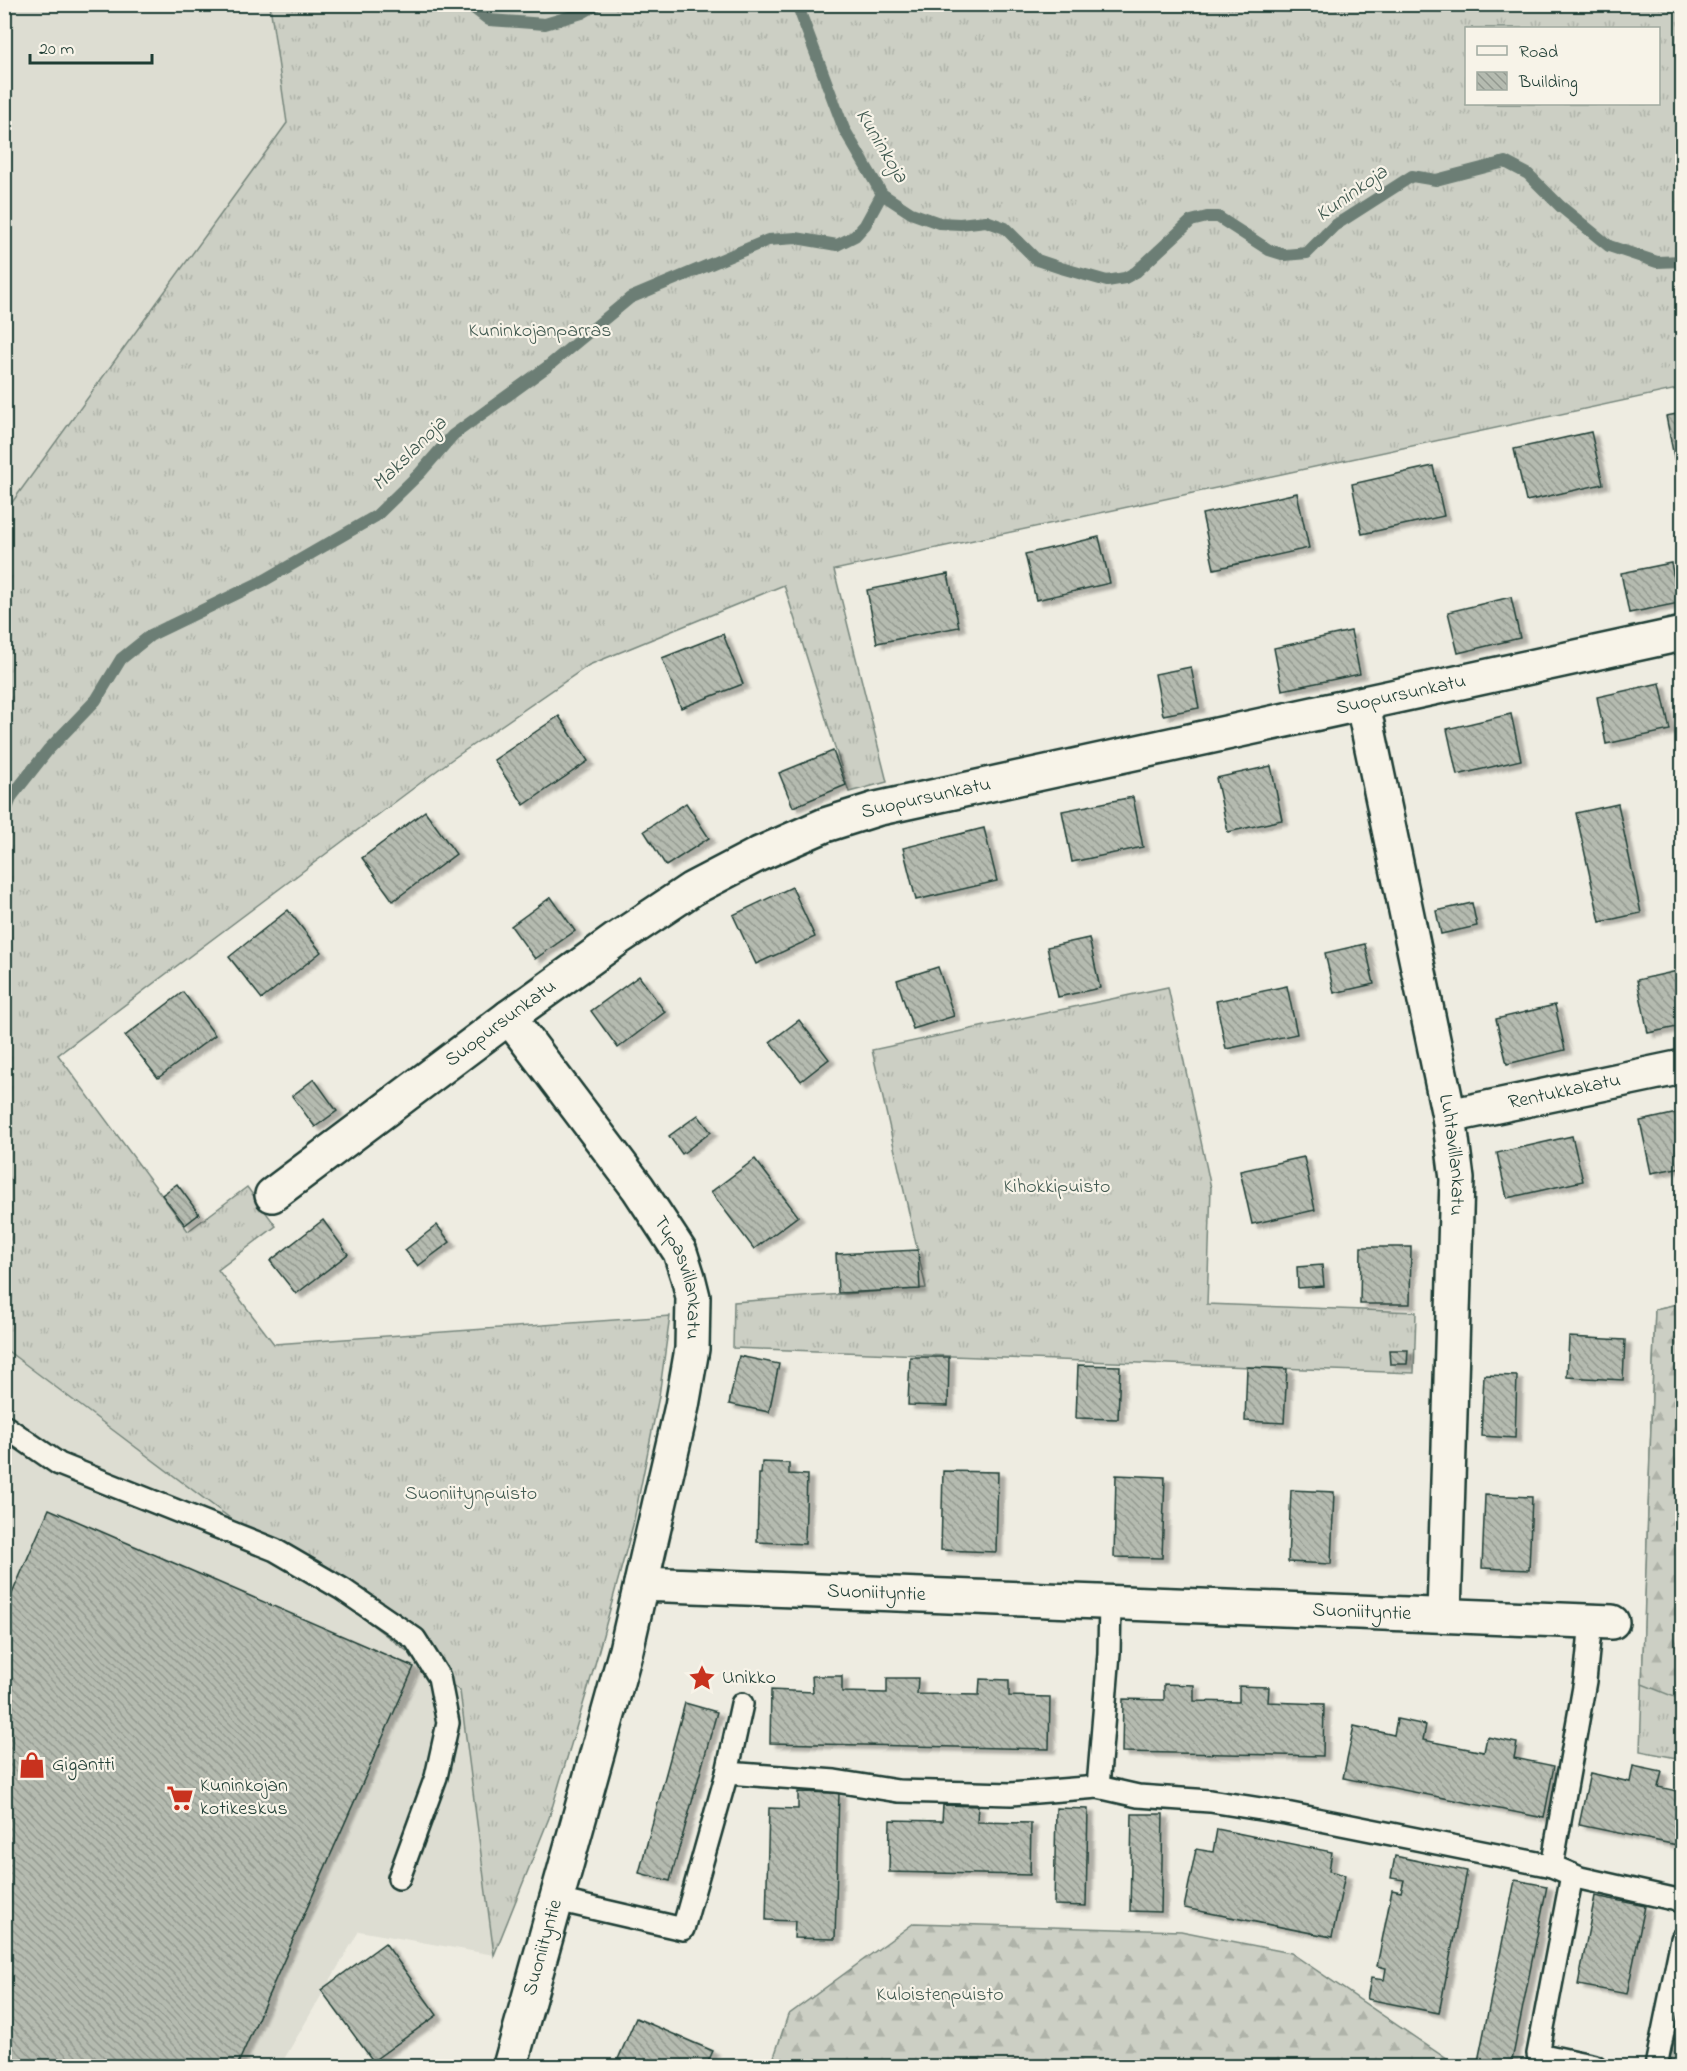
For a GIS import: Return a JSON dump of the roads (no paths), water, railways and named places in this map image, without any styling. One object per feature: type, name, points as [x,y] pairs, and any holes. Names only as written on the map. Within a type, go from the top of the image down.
[{"type":"street","name":"Suopursunkatu","points":[[272,1195],[617,939],[692,889],[759,854],[825,825],[876,809],[1683,634]]},
{"type":"street","name":"Luhtavillankatu","points":[[1363,705],[1449,1116],[1457,1179],[1444,1615]]},
{"type":"street","name":"Tupasvillankatu","points":[[509,1017],[638,1188],[680,1252],[693,1297],[692,1349],[682,1406],[641,1584]]},
{"type":"street","name":"Rentukkakatu","points":[[1449,1116],[1683,1067]]},
{"type":"street","name":"Suoniityntie","points":[[510,2067],[626,1650],[641,1584],[1601,1622]]},
{"type":"lane","points":[[4,1426],[59,1464],[275,1550],[342,1588],[415,1639],[439,1677],[448,1723],[436,1777],[399,1878]]},
{"type":"lane","points":[[1098,1787],[1109,1653],[1110,1602]]},
{"type":"lane","points":[[1552,1866],[1585,1681],[1601,1622]]},
{"type":"lane","points":[[557,1900],[683,1929],[727,1773],[742,1704]]},
{"type":"lane","points":[[727,1773],[835,1781],[898,1791],[1011,1794],[1098,1787],[1138,1796],[1210,1801],[1286,1813],[1552,1866],[1580,1878],[1683,1901]]},
{"type":"lane","points":[[1572,1875],[1538,2054],[1595,2067]]},
{"type":"lane","points":[[1656,2067],[1683,1939]]},
{"type":"waterway","name":"Kuninkoja","points":[[468,4],[489,20],[545,24],[582,13],[598,4]]},
{"type":"waterway","name":"Kuninkoja","points":[[797,4],[844,129],[882,194],[911,213],[939,223],[960,224],[986,221],[1005,228],[1037,260],[1061,268],[1107,281],[1125,278],[1136,272],[1191,221],[1207,217],[1218,217],[1269,250],[1285,255],[1307,253],[1334,226],[1412,176],[1436,180],[1505,162],[1528,174],[1560,206],[1609,246],[1657,262],[1682,261]]},
{"type":"waterway","name":"Makslanoja","points":[[4,816],[12,796],[48,750],[96,700],[121,659],[151,635],[265,580],[376,516],[420,473],[453,435],[547,367],[630,298],[768,240],[796,238],[837,245],[855,236],[865,225],[882,194]]},
{"type":"place","name":"Unikko","points":[[702,1678]]},
{"type":"place","name":"Gigantti","points":[[32,1765]]},
{"type":"place","name":"Kuninkojan kotikeskus","points":[[180,1798]]},
{"type":"park label","name":"Kuninkojanparras","points":[[540,331]]},
{"type":"park label","name":"Kihokkipuisto","points":[[1057,1187]]},
{"type":"park label","name":"Suoniitynpuisto","points":[[471,1494]]},
{"type":"park label","name":"Kuloistenpuisto","points":[[940,1995]]}]
